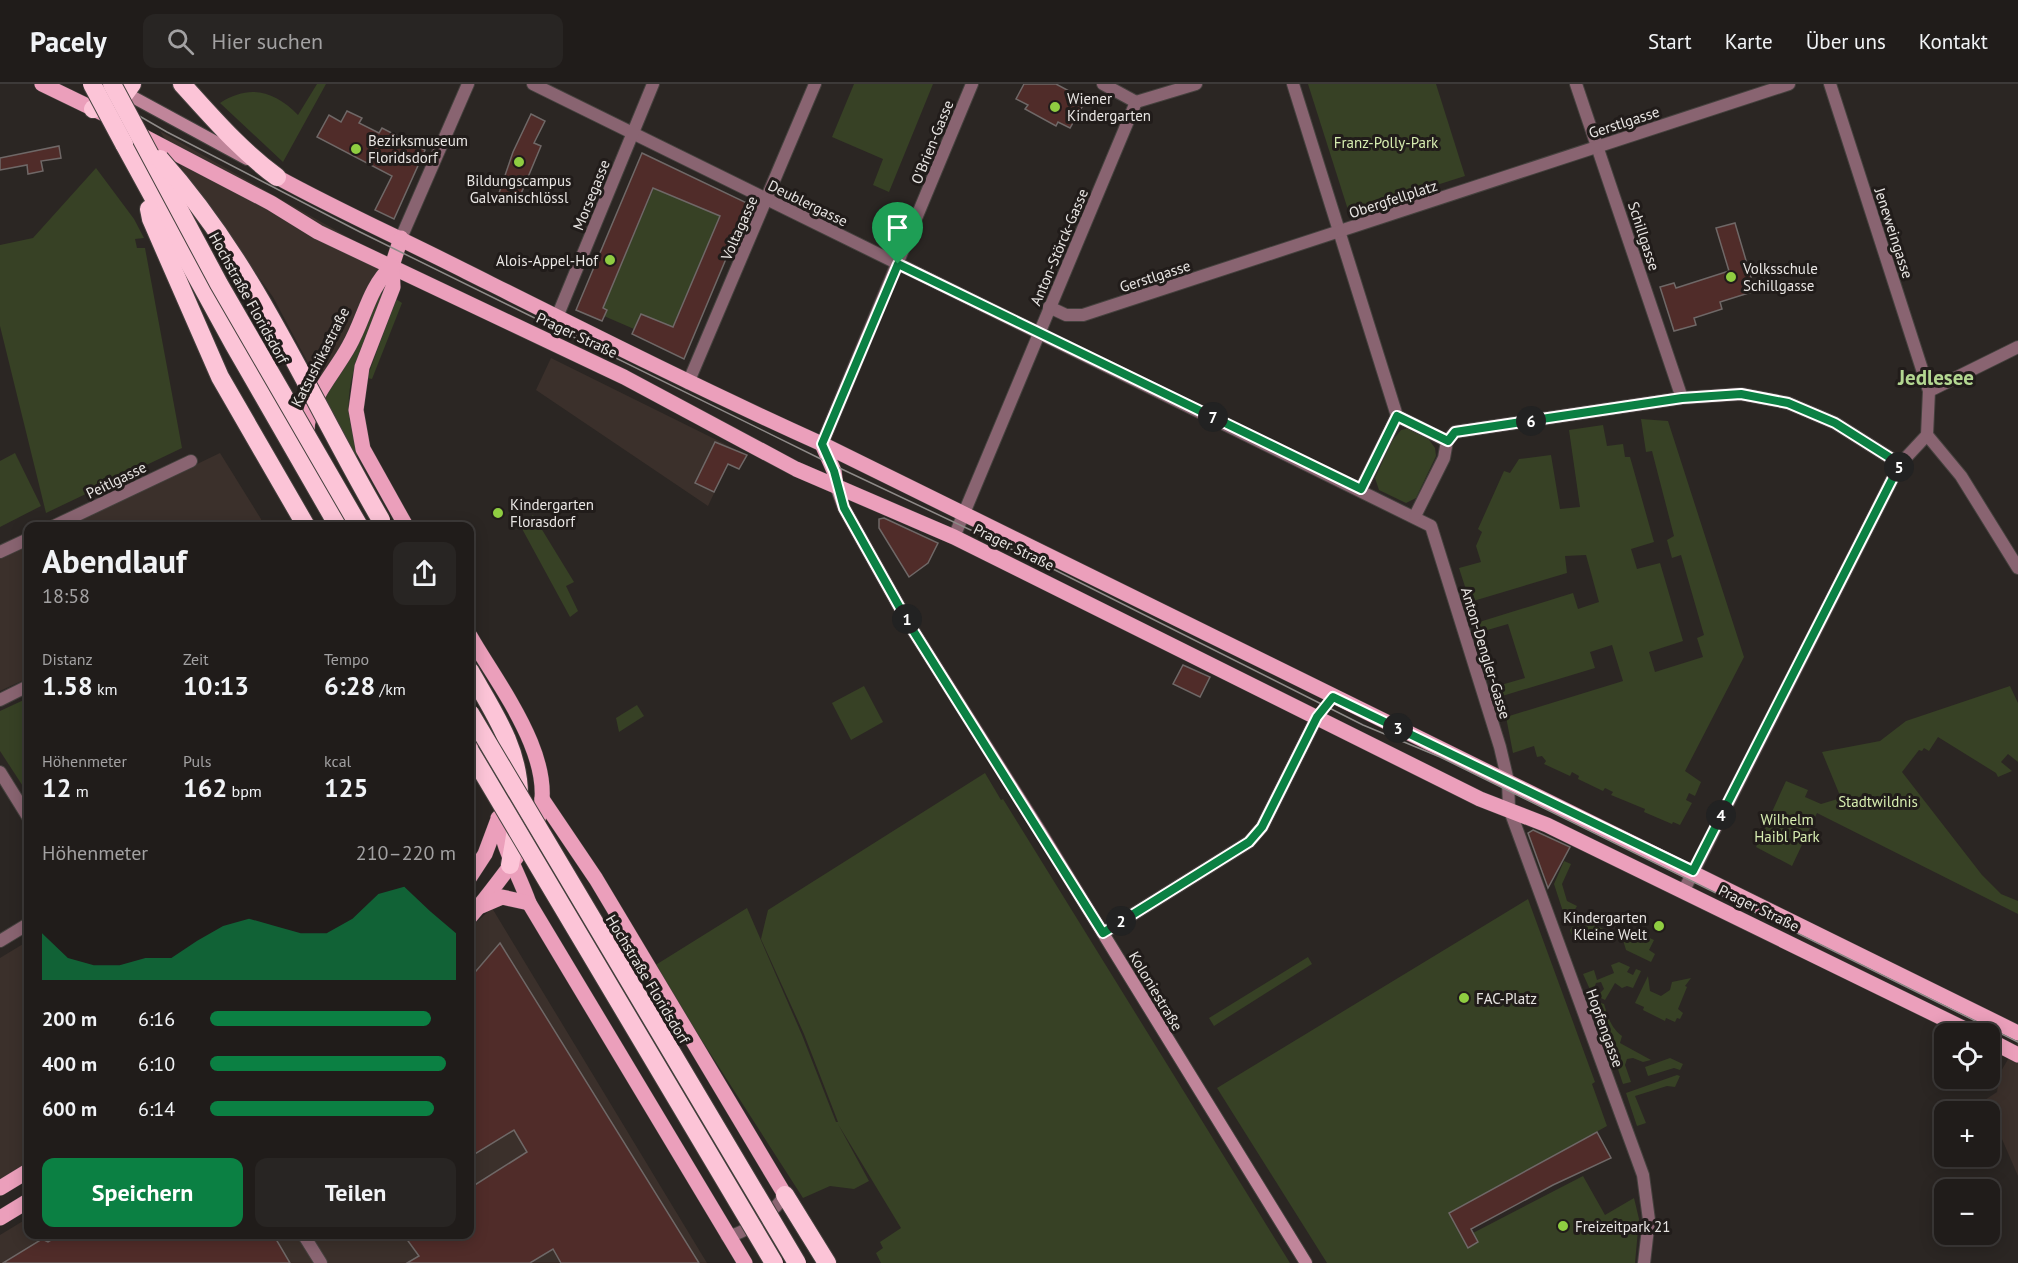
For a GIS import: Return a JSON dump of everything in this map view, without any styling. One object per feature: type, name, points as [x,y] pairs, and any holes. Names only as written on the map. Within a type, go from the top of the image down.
[{"type":"highway","points":[[92,84],[336,522]]},
{"type":"highway","points":[[182,84],[225,131],[276,177]]},
{"type":"highway","points":[[93,109],[121,99],[120,86]]},
{"type":"highway","name":"Hochstraße Floridsdorf","points":[[120,86],[139,136],[219,284],[357,522]]},
{"type":"highway","points":[[139,136],[174,175],[254,287],[283,336],[341,452],[382,522]]},
{"type":"highway","points":[[147,186],[151,219],[212,361],[304,522]]},
{"type":"highway","points":[[474,678],[500,723],[512,753],[519,796],[516,835],[510,865]]},
{"type":"highway","name":"Hochstraße Floridsdorf","points":[[474,720],[797,1263]]},
{"type":"highway","points":[[474,758],[774,1263]]},
{"type":"highway","points":[[785,1195],[827,1263]]},
{"type":"main road","name":"Prager Straße","points":[[42,84],[271,203],[318,232],[645,388],[796,470],[954,537],[1480,799],[1509,808],[1952,1023]]},
{"type":"main road","name":"Prager Straße","points":[[276,177],[688,383],[822,444],[2018,1033]]},
{"type":"main road","points":[[401,238],[392,266],[393,287],[362,368],[356,410],[360,436],[369,462],[404,522]]},
{"type":"main road","name":"Katsushikastraße","points":[[347,522],[312,457],[307,436],[308,419],[315,401],[349,346],[377,280],[392,266]]},
{"type":"main road","points":[[822,444],[834,471],[836,486]]},
{"type":"main road","points":[[474,643],[531,742],[540,768],[542,799],[596,879],[785,1195]]},
{"type":"main road","points":[[1317,717],[1333,697]]},
{"type":"main road","points":[[474,740],[493,778],[498,818],[485,854],[474,871]]},
{"type":"main road","points":[[485,854],[516,835],[542,799]]},
{"type":"main road","points":[[498,818],[516,835],[554,839],[578,854]]},
{"type":"main road","points":[[475,911],[510,865],[522,884],[529,903],[745,1263]]},
{"type":"main road","points":[[475,911],[502,897],[529,903]]},
{"type":"main road","points":[[2000,1046],[2018,1055]]},
{"type":"main road","points":[[0,1188],[24,1173]]},
{"type":"main road","points":[[0,1218],[24,1203]]},
{"type":"street","points":[[401,238],[468,84]]},
{"type":"street","name":"Deublergasse","points":[[534,84],[1415,516]]},
{"type":"street","name":"Morsegasse","points":[[557,317],[653,84]]},
{"type":"street","name":"Voltagasse","points":[[688,383],[768,200],[815,84]]},
{"type":"street","name":"O'Brien-Gasse","points":[[822,444],[972,84]]},
{"type":"street","points":[[1103,84],[1137,102],[1196,84]]},
{"type":"street","name":"Obergfellplatz","points":[[1293,84],[1339,232],[1468,189]]},
{"type":"street","name":"Schillgasse","points":[[1576,84],[1682,398]]},
{"type":"street","name":"Gerstlgasse","points":[[1468,189],[1789,84]]},
{"type":"street","name":"Jeneweingasse","points":[[1830,84],[1929,391]]},
{"type":"street","name":"Prager Straße","points":[[120,86],[276,177]]},
{"type":"street","name":"Anton-Störck-Gasse","points":[[954,537],[1137,102]]},
{"type":"street","points":[[1339,232],[1397,416],[1361,489]]},
{"type":"street","name":"Gerstlgasse","points":[[1049,307],[1066,315],[1083,315],[1339,232]]},
{"type":"street","points":[[1683,892],[1900,464],[1927,435],[1929,391],[2018,347]]},
{"type":"street","points":[[1415,516],[1444,458],[1448,441],[1455,432],[1682,398],[1741,394],[1788,403],[1835,423],[1900,464]]},
{"type":"street","points":[[1397,416],[1448,441]]},
{"type":"street","points":[[1927,435],[1961,476],[2018,568]]},
{"type":"street","name":"Peitlgasse","points":[[62,522],[191,461]]},
{"type":"street","name":"Koloniestraße","points":[[836,486],[844,508],[909,624],[1306,1263]]},
{"type":"street","name":"Anton-Dengler-Gasse","points":[[1415,516],[1431,526],[1508,781],[1509,808]]},
{"type":"street","points":[[0,552],[24,540]]},
{"type":"street","points":[[0,700],[24,688]]},
{"type":"street","points":[[1103,933],[1249,842],[1262,827],[1317,717]]},
{"type":"street","points":[[0,772],[24,811]]},
{"type":"street","name":"Hopfengasse","points":[[1509,808],[1643,1175],[1649,1220],[1644,1263]]},
{"type":"street","points":[[0,941],[24,926]]},
{"type":"street","points":[[727,1236],[738,1234],[778,1207],[785,1195]]},
{"type":"street","points":[[306,1239],[321,1263]]},
{"type":"shaded area","points":[[160,131],[385,258],[325,395],[273,297],[190,182]]},
{"type":"shaded area","points":[[551,358],[747,455],[739,469],[728,464],[708,506],[536,390]]},
{"type":"shaded area","points":[[220,453],[261,522],[76,522]]},
{"type":"shaded area","points":[[24,547],[24,680],[0,691],[0,559]]},
{"type":"shaded area","points":[[492,908],[707,1263],[0,1263],[0,1235],[24,1220],[24,1239],[474,1239],[474,924]]},
{"type":"shaded area","points":[[24,943],[24,1165],[0,1179],[0,958]]},
{"type":"shaded area","points":[[2018,1042],[2018,1176],[2000,1135],[2000,1101],[1985,1100],[2000,1089],[2000,1073]]},
{"type":"green space","points":[[317,84],[326,84],[283,162],[220,103],[241,93],[261,93],[280,100],[298,115]]},
{"type":"green space","points":[[854,84],[933,84],[889,192],[873,185],[883,159],[832,137]]},
{"type":"green space","name":"Franz-Polly-Park","points":[[1308,84],[1436,84],[1465,176],[1349,213]]},
{"type":"green space","points":[[96,168],[134,219],[144,238],[135,239],[137,248],[145,248],[182,448],[46,513],[0,326],[0,245],[33,238]]},
{"type":"green space","points":[[656,183],[721,213],[670,333],[664,323],[641,314],[634,329],[604,316],[607,310],[603,308]]},
{"type":"green space","points":[[379,293],[384,295],[360,352],[349,397],[349,418],[357,458],[325,398],[356,348]]},
{"type":"green space","points":[[396,299],[402,303],[372,379],[367,378]]},
{"type":"green space","points":[[1641,419],[1668,421],[1744,657],[1685,771],[1701,782],[1695,796],[1689,793],[1686,800],[1692,803],[1680,825],[1644,812],[1645,809],[1611,795],[1613,792],[1605,788],[1603,791],[1578,779],[1579,776],[1572,772],[1570,776],[1544,764],[1546,761],[1542,756],[1537,757],[1534,746],[1513,753],[1506,717],[1623,681],[1612,645],[1590,652],[1595,668],[1499,697],[1501,685],[1525,678],[1508,624],[1484,631],[1476,623],[1573,593],[1578,609],[1599,602],[1586,555],[1565,556],[1567,573],[1470,602],[1459,568],[1481,562],[1476,546],[1482,532],[1478,529],[1504,471],[1510,473],[1519,459],[1551,455],[1560,509],[1580,507],[1569,430],[1603,425],[1607,446],[1623,444],[1625,457],[1630,457],[1654,542],[1631,549],[1637,569],[1660,563],[1683,641],[1649,652],[1655,672],[1703,657],[1697,638],[1704,635],[1681,555],[1672,558],[1667,540],[1674,536],[1652,451],[1646,452]]},
{"type":"green space","points":[[1410,428],[1427,437],[1435,448],[1436,456],[1416,498],[1406,503],[1379,490],[1375,478],[1392,441],[1401,430]]},
{"type":"green space","points":[[15,453],[41,506],[0,527],[0,461]]},
{"type":"green space","points":[[533,515],[574,582],[566,586],[578,611],[570,617],[520,525]]},
{"type":"green space","points":[[864,686],[883,722],[851,740],[832,703]]},
{"type":"green space","points":[[2010,686],[2018,703],[2018,762],[2008,754],[2001,762],[2012,771],[1998,777],[1996,773],[1938,737],[1929,751],[1924,748],[1922,751],[1919,750],[1902,772],[1982,875],[2001,894],[2018,901],[2018,914],[1817,813],[1792,866],[1756,847],[1786,781],[1808,790],[1805,797],[1821,804],[1841,798],[1822,752],[1880,741],[1906,721]]},
{"type":"green space","points":[[24,700],[24,788],[0,751],[0,711]]},
{"type":"green space","points":[[637,705],[644,716],[619,732],[616,718]]},
{"type":"green space","points":[[985,773],[1290,1263],[881,1263],[876,1253],[883,1248],[880,1242],[901,1228],[838,1124],[869,1181],[854,1189],[830,1186],[803,1198],[654,966],[747,908],[802,1035],[836,1122],[838,1122],[804,1034],[761,939],[768,910]]},
{"type":"green space","points":[[1564,861],[1571,864],[1562,884],[1567,901],[1577,906],[1567,924],[1554,884]]},
{"type":"green space","name":"FAC-Platz","points":[[1528,899],[1595,1082],[1592,1084],[1607,1126],[1449,1213],[1468,1247],[1478,1242],[1473,1233],[1583,1176],[1605,1215],[1634,1198],[1639,1219],[1635,1263],[1327,1263],[1217,1088]]},
{"type":"green space","points":[[1576,921],[1585,925],[1597,922],[1597,926],[1612,933],[1587,942],[1584,932],[1572,936],[1570,930]]},
{"type":"green space","points":[[1633,930],[1654,940],[1649,950],[1655,954],[1651,962],[1626,950],[1623,940],[1615,936],[1617,934],[1628,939]]},
{"type":"green space","points":[[1308,957],[1312,964],[1214,1026],[1209,1018]]},
{"type":"green space","points":[[1619,962],[1630,967],[1627,972],[1633,975],[1636,969],[1641,971],[1633,988],[1627,986],[1622,988],[1615,983],[1605,1000],[1597,996],[1604,989],[1601,982],[1596,983],[1592,994],[1583,974],[1594,970],[1597,980],[1614,973],[1611,965]]},
{"type":"green space","points":[[1648,976],[1650,991],[1661,996],[1670,990],[1672,982],[1691,978],[1685,986],[1687,987],[1678,1009],[1683,1013],[1680,1019],[1677,1018],[1675,1022],[1666,1018],[1665,1021],[1643,1010],[1644,1007],[1635,1003]]},
{"type":"green space","points":[[1595,1001],[1604,1004],[1613,1026],[1622,1036],[1620,1043],[1651,1060],[1643,1062],[1633,1058],[1627,1059],[1625,1065],[1631,1082],[1623,1084]]},
{"type":"green space","points":[[1670,1058],[1683,1064],[1680,1070],[1674,1068],[1648,1076],[1645,1067]]},
{"type":"green space","points":[[1677,1075],[1680,1076],[1675,1087],[1667,1086],[1635,1096],[1646,1123],[1637,1126],[1626,1093]]},
{"type":"building","name":"Wiener Kindergarten","points":[[1024,84],[1056,84],[1086,100],[1070,128],[1058,122],[1056,126],[1025,109],[1028,105],[1016,99]]},
{"type":"building","points":[[347,111],[362,118],[359,123],[379,133],[382,128],[425,150],[394,219],[375,210],[392,176],[317,137],[329,115],[341,122]]},
{"type":"building","name":"Bildungscampus Galvanischlössl","points":[[531,114],[545,121],[534,143],[541,146],[518,201],[499,193],[513,152]]},
{"type":"building","points":[[59,146],[61,158],[41,161],[43,171],[28,174],[27,165],[0,170],[0,158]]},
{"type":"building","name":"Alois-Appel-Hof","points":[[642,153],[749,204],[684,359],[632,334],[641,314],[673,327],[720,216],[653,188],[603,308],[607,310],[602,321],[576,310]]},
{"type":"building","name":"Volksschule Schillgasse","points":[[1735,223],[1755,291],[1720,302],[1722,309],[1694,318],[1696,325],[1674,331],[1660,287],[1674,283],[1676,288],[1729,271],[1716,228]]},
{"type":"building","points":[[715,442],[747,455],[739,469],[728,464],[714,492],[695,483]]},
{"type":"building","points":[[884,518],[938,543],[928,563],[909,577],[879,528],[879,519]]},
{"type":"building","points":[[1183,665],[1210,677],[1200,697],[1173,684]]},
{"type":"building","points":[[1533,830],[1570,847],[1548,888],[1528,833]]},
{"type":"building","points":[[500,943],[699,1263],[561,1263],[553,1249],[530,1263],[407,1263],[419,1256],[407,1239],[474,1239],[474,1185],[527,1152],[514,1130],[474,1155],[474,973]]},
{"type":"building","points":[[1597,1132],[1611,1158],[1553,1185],[1471,1229],[1478,1242],[1468,1248],[1449,1213]]},
{"type":"building","points":[[42,1239],[48,1242],[53,1239],[276,1239],[290,1263],[3,1263]]},
{"type":"tram line","points":[[84,84],[167,132],[360,232],[831,464],[1051,568],[1363,725],[1440,757],[2018,1042]]},
{"type":"place","name":"Wiener Kindergarten","points":[[1055,107]]},
{"type":"place","name":"Bezirksmuseum Floridsdorf","points":[[356,149]]},
{"type":"place","name":"Bildungscampus Galvanischlössl","points":[[519,162]]},
{"type":"place","name":"Alois-Appel-Hof","points":[[610,260]]},
{"type":"place","name":"Volksschule Schillgasse","points":[[1731,277]]},
{"type":"place","name":"Kindergarten Florasdorf","points":[[498,513]]},
{"type":"place","name":"Kindergarten Kleine Welt","points":[[1659,926]]},
{"type":"place","name":"FAC-Platz","points":[[1464,998]]},
{"type":"place","name":"Freizeitpark 21","points":[[1563,1226]]},
{"type":"district","name":"Jedlesee","points":[[1936,377]]},
{"type":"route","points":[[898,264],[1361,489],[1397,416],[1448,441],[1455,432],[1682,398],[1741,394],[1788,403],[1835,423],[1900,464],[1693,871],[1333,697],[1317,717],[1262,827],[1249,842],[1103,933],[909,624],[844,508],[836,486],[834,471],[822,444],[898,264]]},
{"type":"park label","name":"Stadtwildnis","points":[[1878,801]]},
{"type":"park label","name":"Wilhelm Haibl Park","points":[[1787,828]]}]
